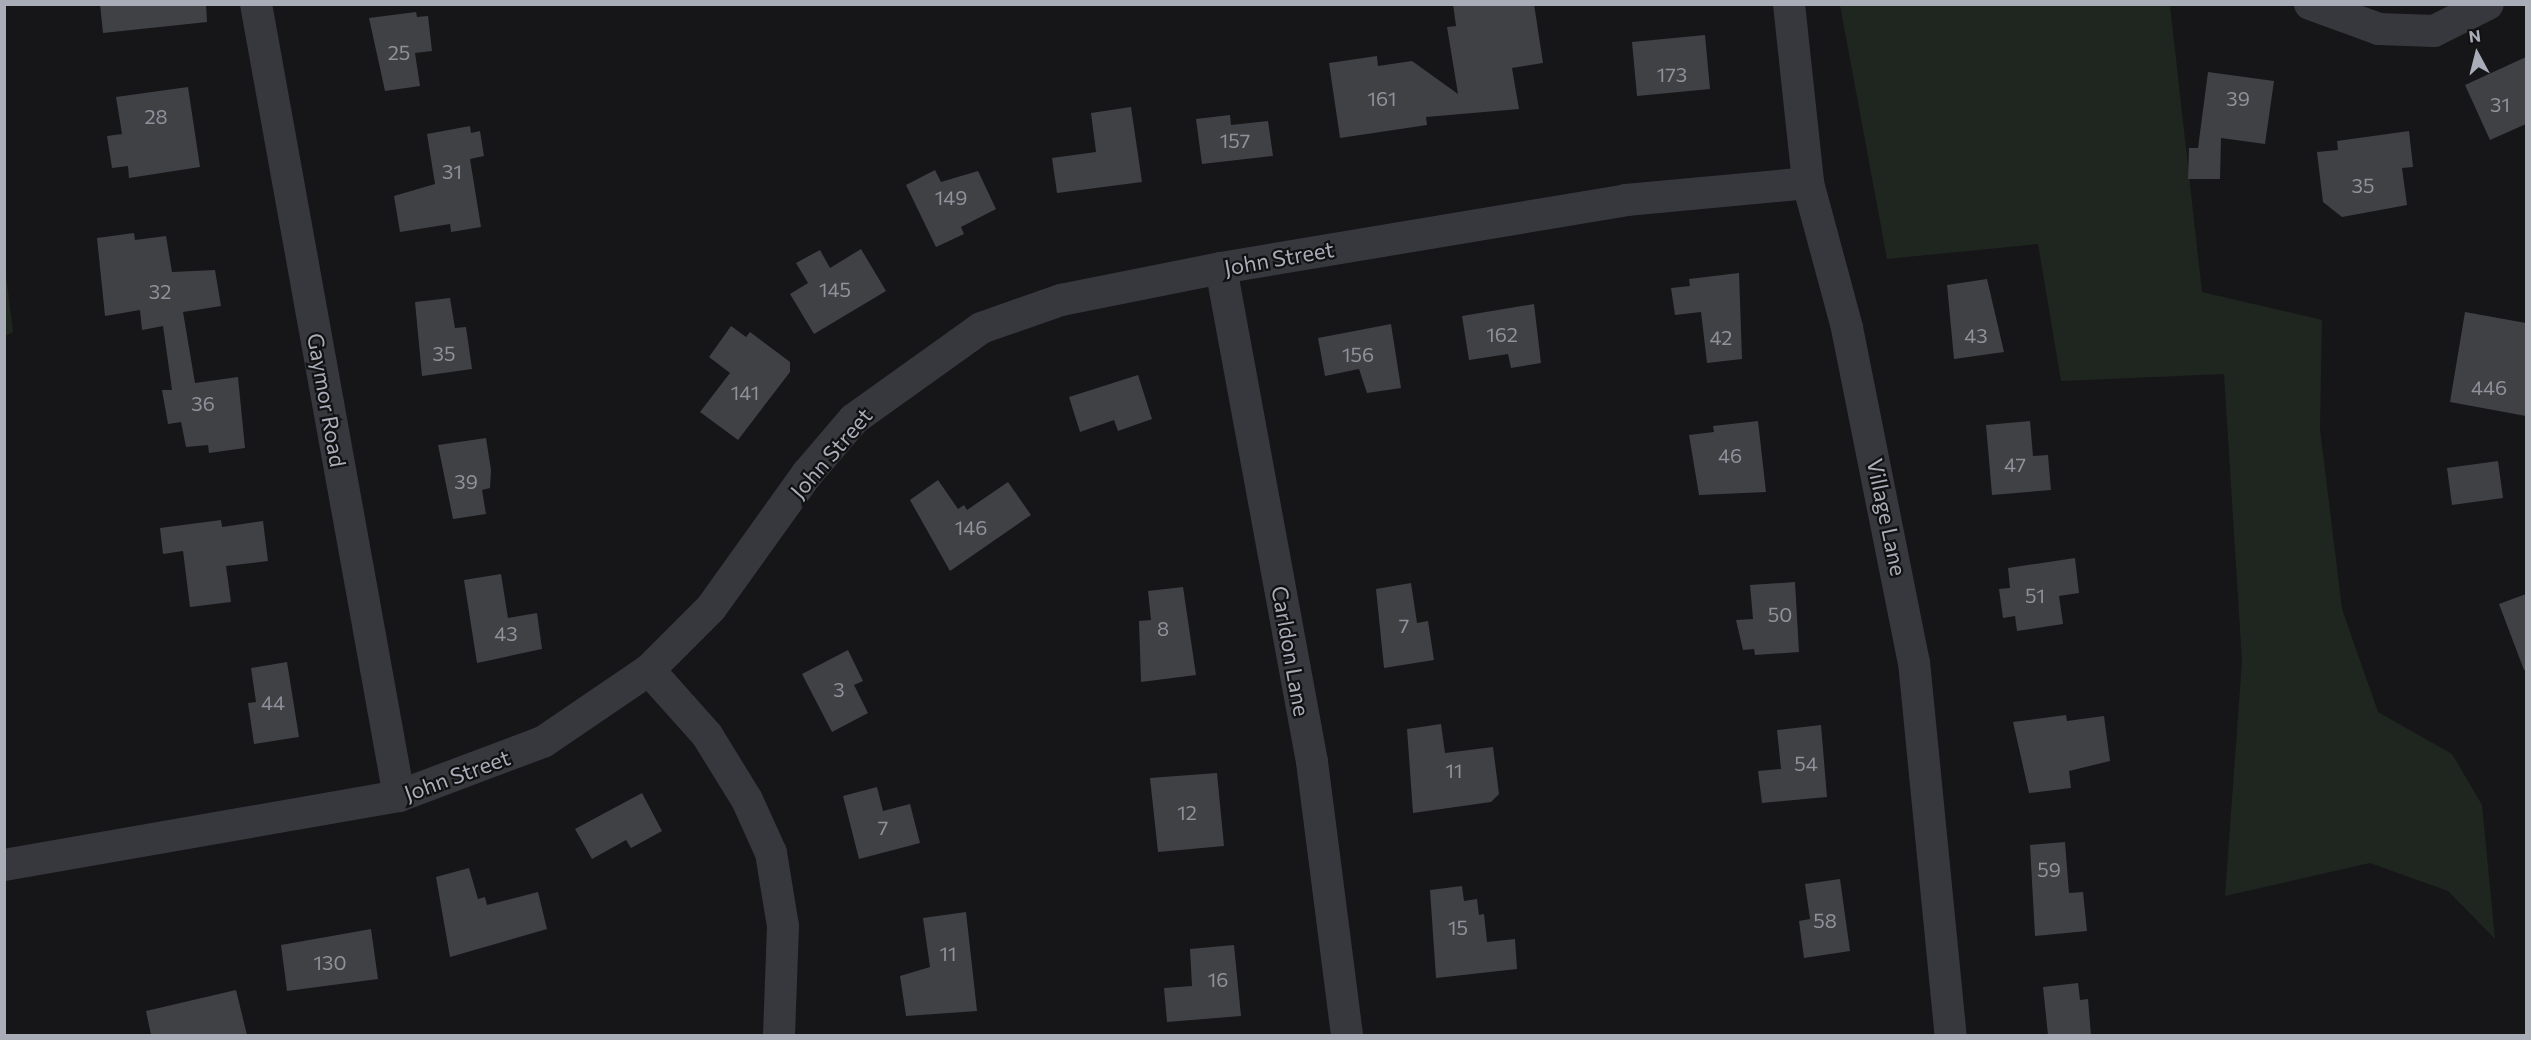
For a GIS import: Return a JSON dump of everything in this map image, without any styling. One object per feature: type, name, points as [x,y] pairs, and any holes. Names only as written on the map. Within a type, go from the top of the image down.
[{"type":"street","name":"Gaymor Road","points":[[256,4],[399,796]]},
{"type":"street","name":"Village Lane","points":[[1789,4],[1808,183],[1847,328],[1912,651],[1951,1035]]},
{"type":"street","points":[[2310,4],[2379,29],[2434,31],[2488,4]]},
{"type":"street","name":"John Street","points":[[4,865],[399,796],[543,742],[649,670],[711,608],[807,474],[854,419],[916,370],[981,328],[1061,300],[1221,268],[1626,200],[1808,183]]},
{"type":"street","name":"Carldon Lane","points":[[1221,268],[1312,762],[1347,1035]]},
{"type":"street","points":[[649,670],[707,735],[747,800],[771,853],[783,926],[779,1035]]},
{"type":"shaded area","points":[[1840,5],[2170,5],[2202,292],[2322,320],[2320,429],[2342,609],[2378,712],[2452,754],[2482,805],[2495,939],[2448,891],[2370,863],[2225,896],[2242,661],[2224,374],[2061,381],[2038,244],[1887,259]]},
{"type":"shaded area","points":[[4,259],[13,332],[5,336],[4,336]]},
{"type":"building","points":[[100,4],[206,4],[207,22],[103,33]]},
{"type":"building","points":[[1453,4],[1534,4],[1543,63],[1512,68],[1519,109],[1426,117],[1427,125],[1340,138],[1329,63],[1377,56],[1378,66],[1412,61],[1458,94],[1447,27],[1456,26]]},
{"type":"building","points":[[416,12],[417,17],[428,16],[432,51],[415,53],[420,86],[385,91],[369,18]]},
{"type":"building","points":[[1705,35],[1710,89],[1637,96],[1632,42]]},
{"type":"building","points":[[2526,57],[2526,124],[2490,140],[2465,85]]},
{"type":"building","points":[[2208,72],[2274,81],[2265,144],[2221,138],[2220,179],[2188,179],[2189,148],[2198,148]]},
{"type":"building","points":[[188,87],[200,167],[129,178],[128,166],[112,168],[107,136],[122,134],[116,97]]},
{"type":"building","points":[[1131,107],[1142,182],[1057,193],[1052,158],[1096,152],[1091,113]]},
{"type":"building","points":[[1230,115],[1231,125],[1268,121],[1273,156],[1202,164],[1196,119]]},
{"type":"building","points":[[470,126],[471,133],[480,131],[484,156],[470,159],[481,227],[451,232],[450,224],[400,232],[394,196],[435,184],[427,134]]},
{"type":"building","points":[[2409,131],[2413,167],[2402,168],[2407,205],[2342,217],[2323,202],[2317,152],[2338,150],[2337,141]]},
{"type":"building","points":[[935,170],[941,182],[978,171],[996,209],[961,227],[964,234],[936,247],[906,185]]},
{"type":"building","points":[[134,233],[135,240],[166,236],[172,272],[215,270],[221,306],[183,312],[195,383],[238,377],[245,448],[209,453],[208,445],[186,447],[181,422],[168,424],[162,390],[172,390],[163,326],[142,330],[140,310],[105,316],[97,238]]},
{"type":"building","points":[[861,249],[886,291],[814,334],[790,294],[808,283],[796,263],[820,250],[830,268]]},
{"type":"building","points":[[1739,273],[1742,359],[1707,363],[1701,312],[1675,315],[1671,288],[1690,286],[1689,279]]},
{"type":"building","points":[[1987,279],[2004,352],[1954,359],[1947,285]]},
{"type":"building","points":[[450,298],[455,328],[466,327],[472,369],[422,376],[415,302]]},
{"type":"building","points":[[1534,304],[1541,363],[1511,368],[1508,354],[1469,360],[1462,316]]},
{"type":"building","points":[[2465,312],[2526,323],[2526,416],[2450,402]]},
{"type":"building","points":[[1391,324],[1401,388],[1367,393],[1359,369],[1325,376],[1318,338]]},
{"type":"building","points":[[731,326],[746,337],[750,332],[790,362],[790,372],[738,440],[700,412],[730,373],[709,357]]},
{"type":"building","points":[[1138,375],[1152,419],[1118,431],[1114,420],[1080,432],[1069,397]]},
{"type":"building","points":[[1758,421],[1766,492],[1699,495],[1689,435],[1714,432],[1713,426]]},
{"type":"building","points":[[2030,421],[2033,456],[2048,455],[2051,490],[1992,495],[1986,425]]},
{"type":"building","points":[[486,438],[491,470],[490,488],[482,490],[486,514],[453,519],[438,445]]},
{"type":"building","points":[[2498,461],[2503,498],[2452,505],[2447,468]]},
{"type":"building","points":[[938,480],[958,509],[964,505],[967,510],[1008,482],[1031,515],[950,571],[910,500]]},
{"type":"building","points":[[221,520],[222,527],[263,521],[268,561],[226,566],[231,602],[190,607],[183,551],[163,554],[160,528]]},
{"type":"building","points":[[2075,558],[2079,593],[2059,596],[2063,624],[2017,631],[2015,616],[2003,618],[1999,589],[2010,588],[2008,568]]},
{"type":"building","points":[[501,574],[508,618],[537,613],[542,649],[477,663],[464,580]]},
{"type":"building","points":[[1795,582],[1799,652],[1755,655],[1754,649],[1743,650],[1736,620],[1753,619],[1750,585]]},
{"type":"building","points":[[1411,583],[1417,623],[1428,621],[1434,660],[1384,668],[1376,589]]},
{"type":"building","points":[[1183,587],[1196,675],[1141,682],[1139,621],[1151,620],[1148,591]]},
{"type":"building","points":[[2526,594],[2526,670],[2524,670],[2499,604]]},
{"type":"building","points":[[848,650],[863,681],[854,685],[868,713],[832,732],[802,674]]},
{"type":"building","points":[[287,662],[299,737],[254,744],[248,703],[256,702],[251,668]]},
{"type":"building","points":[[2066,715],[2067,721],[2104,716],[2110,761],[2069,771],[2071,788],[2029,793],[2013,722]]},
{"type":"building","points":[[1441,724],[1445,753],[1493,747],[1499,794],[1491,802],[1413,813],[1407,729]]},
{"type":"building","points":[[1821,725],[1827,797],[1762,803],[1758,771],[1781,769],[1777,730]]},
{"type":"building","points":[[1217,773],[1224,846],[1158,852],[1150,778]]},
{"type":"building","points":[[877,787],[883,811],[910,804],[920,843],[859,859],[843,796]]},
{"type":"building","points":[[642,793],[662,831],[631,848],[626,840],[592,859],[575,829]]},
{"type":"building","points":[[2065,842],[2069,893],[2083,892],[2087,931],[2035,936],[2030,845]]},
{"type":"building","points":[[469,868],[478,899],[485,897],[487,905],[538,892],[547,929],[450,957],[436,877]]},
{"type":"building","points":[[1840,879],[1850,951],[1804,958],[1799,921],[1810,919],[1805,884]]},
{"type":"building","points":[[1462,886],[1464,901],[1477,899],[1479,915],[1484,914],[1487,942],[1515,939],[1517,969],[1436,978],[1430,890]]},
{"type":"building","points":[[966,912],[977,1011],[906,1016],[900,976],[930,967],[923,918]]},
{"type":"building","points":[[371,929],[378,979],[287,991],[281,945]]},
{"type":"building","points":[[1234,945],[1241,1016],[1167,1022],[1164,988],[1192,986],[1190,949]]},
{"type":"building","points":[[2078,983],[2080,1000],[2088,999],[2091,1035],[2048,1035],[2043,987]]},
{"type":"building","points":[[236,990],[247,1035],[151,1035],[146,1011]]}]
